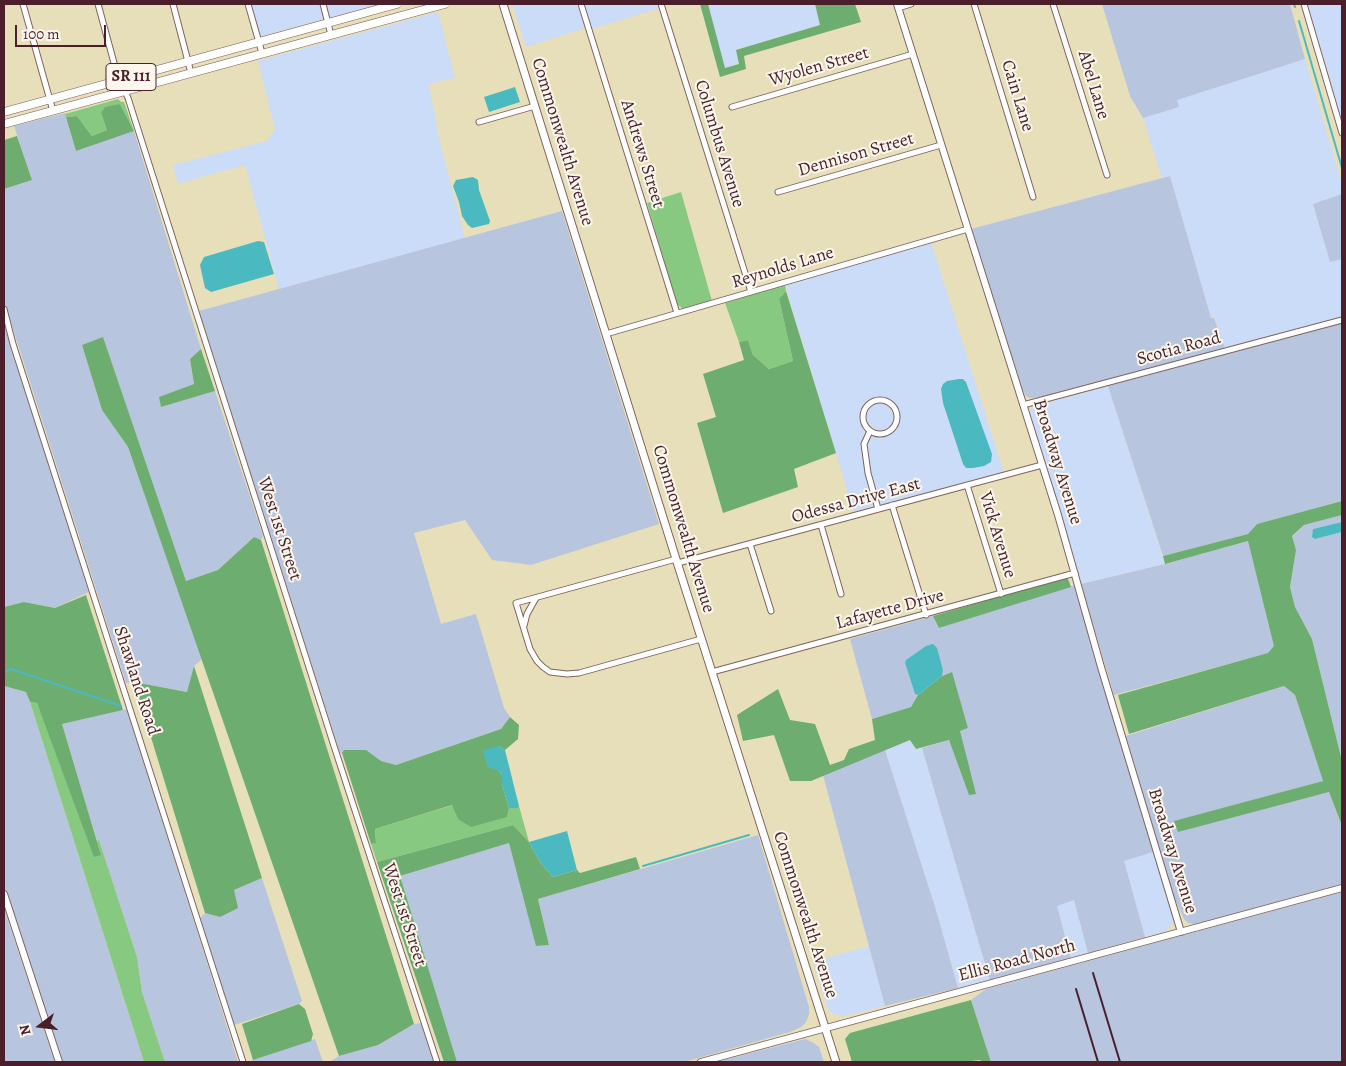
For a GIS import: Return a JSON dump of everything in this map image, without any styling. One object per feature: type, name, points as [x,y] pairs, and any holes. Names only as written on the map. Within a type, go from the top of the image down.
[{"type":"main road","name":"SR 111","points":[[4,112],[398,4]]},
{"type":"main road","name":"SR 111","points":[[4,124],[445,4]]},
{"type":"main road","name":"Commonwealth Avenue","points":[[504,4],[677,561],[836,1062]]},
{"type":"street","points":[[23,4],[52,111]]},
{"type":"street","name":"West 1st Street","points":[[98,4],[117,74],[125,91],[331,738],[437,1062]]},
{"type":"street","points":[[173,4],[191,73]]},
{"type":"street","points":[[248,4],[262,54]]},
{"type":"street","points":[[323,4],[331,35]]},
{"type":"street","points":[[398,4],[402,16]]},
{"type":"street","name":"Andrews Street","points":[[581,4],[677,313]]},
{"type":"street","name":"Columbus Avenue","points":[[661,4],[751,292]]},
{"type":"street","points":[[898,6],[911,4]]},
{"type":"street","name":"Cain Lane","points":[[974,4],[1033,197]]},
{"type":"street","name":"Abel Lane","points":[[1053,4],[1106,175]]},
{"type":"street","points":[[1304,4],[1342,133]]},
{"type":"street","name":"Broadway Avenue","points":[[898,6],[1075,573],[1120,732],[1181,932]]},
{"type":"street","name":"Wyolen Street","points":[[732,106],[913,54]]},
{"type":"street","points":[[478,122],[535,106]]},
{"type":"street","name":"Dennison Street","points":[[778,192],[941,144]]},
{"type":"street","name":"Reynolds Lane","points":[[606,334],[968,228]]},
{"type":"street","name":"Shawland Road","points":[[4,309],[13,344],[243,1062]]},
{"type":"street","name":"Scotia Road","points":[[1023,405],[1342,320]]},
{"type":"street","points":[[877,401],[889,402],[897,416],[895,426],[887,433],[882,434],[870,431],[864,423],[863,417],[867,406],[877,401]]},
{"type":"street","points":[[870,431],[864,444],[868,474],[878,509]]},
{"type":"street","name":"Odessa Drive East","points":[[524,628],[516,603],[750,544],[1042,466]]},
{"type":"street","name":"Vick Avenue","points":[[967,485],[1001,594]]},
{"type":"street","points":[[892,505],[926,615]]},
{"type":"street","points":[[821,525],[841,594]]},
{"type":"street","points":[[750,544],[771,611]]},
{"type":"street","name":"Lafayette Drive","points":[[712,672],[1075,573]]},
{"type":"street","points":[[536,597],[527,614],[524,628],[530,649],[536,661],[550,672],[579,673],[702,639]]},
{"type":"street","name":"Ellis Road North","points":[[700,1062],[1342,888]]},
{"type":"street","points":[[4,894],[59,1062]]},
{"type":"shaded area","points":[[256,4],[382,4],[255,38],[247,7]]},
{"type":"shaded area","points":[[512,4],[578,4],[586,28],[526,47]]},
{"type":"shaded area","points":[[584,4],[658,4],[660,8],[592,29]]},
{"type":"shaded area","points":[[708,4],[815,4],[821,25],[736,50],[739,64],[725,68]]},
{"type":"shaded area","points":[[1102,4],[1290,4],[1305,59],[1177,100],[1179,107],[1143,118],[1130,96]]},
{"type":"shaded area","points":[[1307,4],[1342,4],[1342,122]]},
{"type":"shaded area","points":[[438,12],[455,78],[429,84],[439,138],[465,238],[279,289],[245,165],[178,184],[173,165],[267,141],[275,129],[258,61]]},
{"type":"shaded area","points":[[1305,59],[1342,184],[1342,194],[1313,204],[1330,262],[1342,259],[1342,317],[1225,349],[1215,318],[1211,318],[1170,176],[1162,178],[1143,118],[1178,107],[1176,100]]},
{"type":"shaded area","points":[[65,113],[76,151],[134,131],[201,349],[190,359],[194,384],[160,397],[161,407],[215,391],[263,536],[261,540],[254,537],[218,570],[186,581],[103,338],[82,345],[102,410],[128,447],[202,659],[194,666],[188,692],[134,682],[126,683],[4,301],[4,189],[32,180],[14,126]]},
{"type":"shaded area","points":[[1170,176],[1211,318],[1214,318],[1225,349],[1042,397],[1030,398],[1026,396],[1021,388],[971,229]]},
{"type":"shaded area","points":[[1342,194],[1342,259],[1330,262],[1313,204]]},
{"type":"shaded area","points":[[562,211],[659,524],[531,565],[492,560],[465,520],[414,533],[441,624],[476,614],[504,708],[510,717],[501,729],[396,765],[381,761],[365,750],[344,750],[340,753],[199,311]]},
{"type":"shaded area","points":[[931,242],[1004,473],[854,513],[785,285]],"holes":[[[959,379],[963,464],[943,404],[941,389],[947,381]]]},
{"type":"shaded area","points":[[4,323],[89,592],[55,608],[24,602],[4,607]]},
{"type":"shaded area","points":[[1342,323],[1342,501],[1257,524],[1248,534],[1163,556],[1108,386]]},
{"type":"shaded area","points":[[1108,386],[1165,564],[1081,584],[1030,417],[1030,410],[1033,407]]},
{"type":"shaded area","points":[[1342,515],[1342,522],[1313,529],[1315,539],[1342,532],[1342,761],[1312,639],[1295,607],[1290,587],[1296,550],[1292,537],[1304,525]]},
{"type":"shaded area","points":[[1248,541],[1275,646],[1269,653],[1114,695],[1081,584],[1165,564]]},
{"type":"shaded area","points":[[1075,585],[1153,852],[1124,861],[1145,937],[1088,953],[1074,900],[1057,906],[1071,959],[990,981],[922,748],[949,740],[969,794],[960,731],[968,728],[951,672],[942,676],[943,670],[926,646],[905,663],[915,694],[918,695],[911,707],[872,719],[850,639],[933,616],[939,628]]},
{"type":"shaded area","points":[[4,686],[26,692],[30,702],[144,1062],[61,1062],[4,895]]},
{"type":"shaded area","points":[[1284,686],[1295,695],[1323,781],[1175,822],[1178,831],[1329,792],[1342,826],[1342,885],[1197,925],[1188,923],[1184,919],[1174,897],[1126,736]]},
{"type":"shaded area","points":[[127,709],[238,1062],[165,1062],[142,992],[137,957],[99,840],[97,841],[62,724]]},
{"type":"shaded area","points":[[910,740],[916,749],[922,748],[990,981],[958,988],[936,910],[885,750]]},
{"type":"shaded area","points":[[885,750],[936,910],[958,988],[885,1006],[823,775]]},
{"type":"shaded area","points":[[758,835],[809,1007],[806,1022],[801,1027],[790,1032],[684,1062],[457,1062],[400,876],[509,843],[537,946],[549,945],[538,899]]},
{"type":"shaded area","points":[[1153,852],[1173,918],[1173,924],[1165,932],[1145,937],[1124,861]]},
{"type":"shaded area","points":[[262,878],[302,1001],[299,1004],[234,1025],[200,918],[205,913],[220,917],[234,890]]},
{"type":"shaded area","points":[[1342,892],[1342,1062],[991,1062],[971,1000],[986,989]]},
{"type":"shaded area","points":[[1074,900],[1088,953],[1071,959],[1057,906]]},
{"type":"shaded area","points":[[4,908],[49,1045],[55,1062],[4,1062]]},
{"type":"shaded area","points":[[869,946],[885,1006],[844,1016],[831,1012],[827,1007],[813,962]]},
{"type":"shaded area","points":[[421,1023],[434,1062],[331,1061],[339,1056],[378,1045],[414,1024]]},
{"type":"shaded area","points":[[315,1039],[323,1062],[248,1062],[253,1060]]},
{"type":"shaded area","points":[[805,1039],[819,1047],[824,1062],[716,1062]]},
{"type":"green space","points":[[700,4],[708,4],[725,68],[739,64],[736,50],[820,25],[815,4],[855,4],[861,22],[744,56],[746,69],[720,77]]},
{"type":"green space","points":[[118,99],[124,102],[134,131],[120,104],[101,113],[107,130],[92,136],[77,116],[66,117],[65,114]]},
{"type":"green space","points":[[120,104],[134,131],[76,151],[66,117],[77,116],[92,136],[107,130],[101,113],[105,107]]},
{"type":"green space","points":[[17,136],[32,180],[4,189],[4,140]]},
{"type":"green space","points":[[681,192],[712,301],[683,309],[677,304],[647,203]]},
{"type":"green space","points":[[785,285],[786,291],[779,299],[793,361],[769,369],[753,355],[748,340],[739,342],[725,303]]},
{"type":"green space","points":[[786,291],[836,453],[794,469],[798,487],[723,513],[697,423],[716,417],[703,374],[744,360],[739,342],[748,340],[753,355],[769,369],[793,361],[779,299]]},
{"type":"green space","points":[[103,337],[186,581],[218,570],[254,537],[261,540],[414,1024],[378,1045],[339,1056],[128,447],[102,410],[82,345]]},
{"type":"green space","points":[[201,349],[215,391],[161,407],[159,397],[194,384],[190,359]]},
{"type":"green space","points":[[1342,501],[1342,515],[1304,525],[1292,536],[1296,550],[1290,587],[1295,607],[1312,639],[1342,761],[1342,826],[1329,792],[1178,832],[1174,821],[1323,781],[1295,695],[1284,686],[1129,734],[1118,695],[1268,653],[1274,646],[1248,541],[1165,564],[1163,556],[1248,534],[1257,524]]},
{"type":"green space","points":[[1064,578],[1068,579],[1071,587],[939,628],[933,616]]},
{"type":"green space","points":[[86,595],[123,710],[62,724],[101,855],[94,857],[37,703],[30,702],[26,692],[4,686],[4,607],[24,602],[55,608]]},
{"type":"green space","points":[[194,666],[262,878],[234,890],[238,908],[220,917],[205,913],[134,682],[187,692]]},
{"type":"green space","points":[[952,672],[968,728],[960,731],[976,794],[969,795],[949,740],[916,749],[910,740],[811,781],[790,781],[774,735],[743,741],[737,715],[778,689],[790,720],[815,724],[830,765],[844,760],[849,749],[875,740],[872,719],[911,707],[918,695],[942,676]]},
{"type":"green space","points":[[30,702],[37,703],[101,855],[97,841],[99,840],[137,957],[142,992],[165,1062],[144,1062]]},
{"type":"green space","points":[[510,717],[519,725],[518,739],[505,750],[498,746],[499,771],[502,775],[502,784],[509,808],[507,817],[471,827],[458,819],[452,805],[375,829],[376,843],[371,844],[342,753],[344,750],[366,750],[381,761],[396,765],[501,729]]},
{"type":"green space","points":[[453,805],[458,819],[507,817],[509,808],[518,808],[519,806],[529,842],[513,825],[377,862],[371,844],[376,843],[375,829]]},
{"type":"green space","points":[[513,825],[529,842],[540,862],[553,877],[577,870],[580,873],[636,857],[640,869],[538,899],[549,945],[536,946],[509,843],[400,876],[457,1062],[444,1062],[377,862]]},
{"type":"green space","points":[[971,1000],[991,1062],[982,1062],[980,1060],[963,1062],[852,1062],[845,1039],[850,1033]]},
{"type":"green space","points":[[299,1004],[305,1009],[313,1034],[311,1041],[253,1060],[242,1024]]},
{"type":"water","points":[[515,87],[520,102],[489,112],[484,97]]},
{"type":"water","points":[[473,177],[478,180],[479,190],[490,221],[489,224],[472,228],[462,216],[453,186],[456,180]]},
{"type":"water","points":[[258,241],[264,242],[274,274],[211,292],[205,288],[200,265],[204,257]]},
{"type":"water","points":[[963,379],[966,382],[992,454],[991,462],[984,466],[966,468],[963,464],[943,403],[941,389],[943,384],[947,381]]},
{"type":"water","points":[[1342,522],[1342,532],[1315,539],[1312,537],[1313,529]]},
{"type":"water","points":[[933,644],[937,648],[943,670],[942,676],[918,695],[915,694],[905,663],[906,660],[926,646]]},
{"type":"water","points":[[498,746],[505,750],[518,808],[509,808],[502,784],[502,775],[499,771],[488,767],[484,755],[484,750]]},
{"type":"water","points":[[567,831],[577,870],[553,877],[540,862],[529,842]]},
{"type":"waterway","points":[[1299,21],[1342,168]]},
{"type":"waterway","points":[[4,672],[11,669],[121,706]]},
{"type":"waterway","points":[[142,707],[148,709]]},
{"type":"waterway","points":[[643,866],[749,835]]},
{"type":"railway","points":[[1093,973],[1120,1062]]},
{"type":"railway","points":[[1076,989],[1098,1062]]}]
